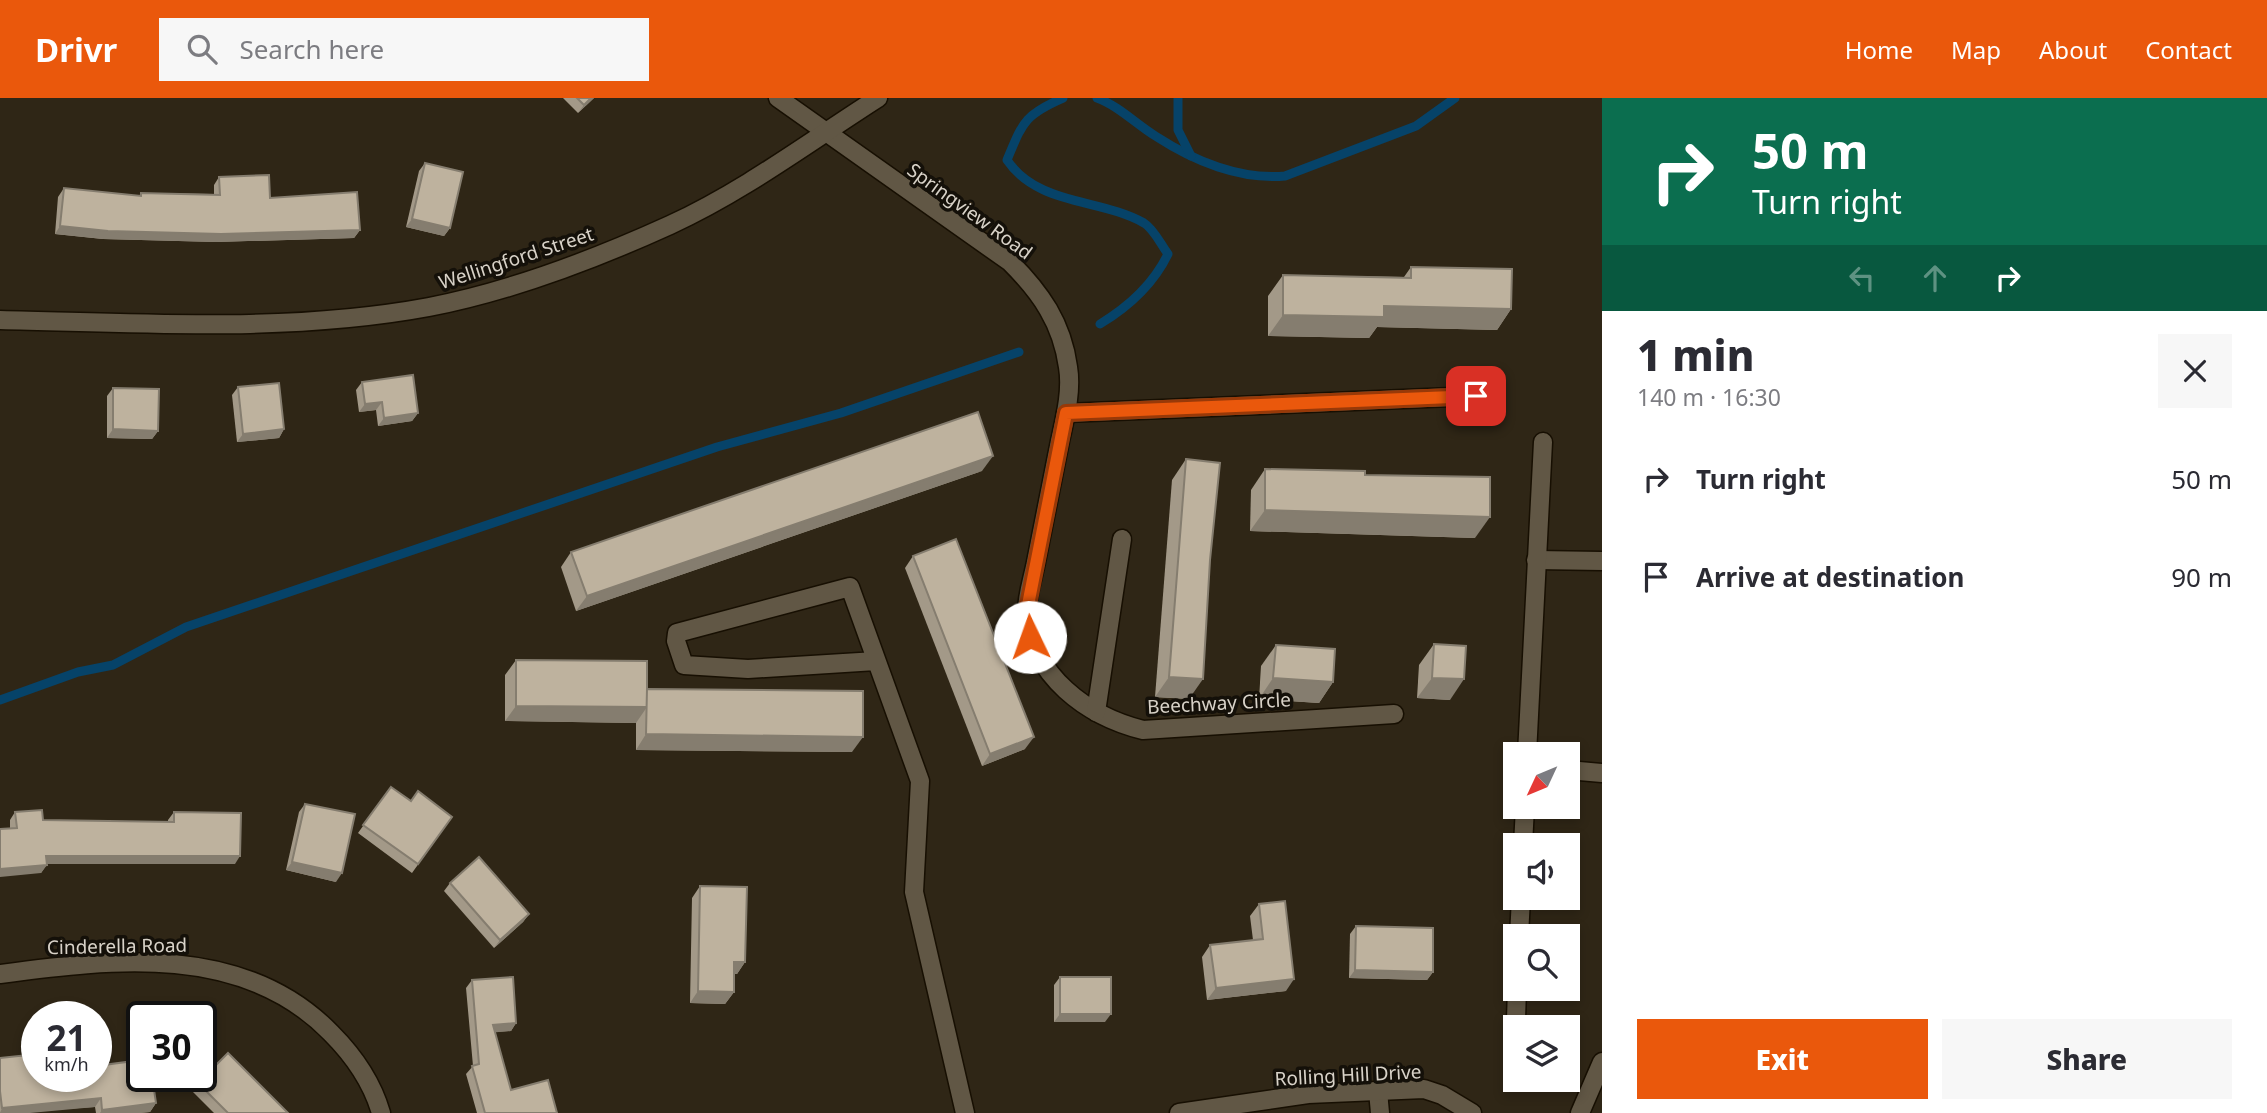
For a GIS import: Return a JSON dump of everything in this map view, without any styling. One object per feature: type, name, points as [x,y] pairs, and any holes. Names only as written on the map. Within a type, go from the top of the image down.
[{"type":"street","name":"Springview Road","points":[[778,98],[1010,262],[1035,287],[1062,337],[1069,370],[1066,413],[1027,610],[1035,650]]},
{"type":"street","name":"Wellingford Street","points":[[0,320],[192,324],[343,319],[429,307],[485,293],[572,266],[671,224],[751,182],[878,98]]},
{"type":"street","points":[[1066,413],[1476,396]]},
{"type":"street","points":[[1528,742],[1543,442]]},
{"type":"street","points":[[1096,712],[1122,539]]},
{"type":"street","points":[[1536,560],[1602,561]]},
{"type":"street","points":[[876,661],[748,669],[684,665],[676,641],[677,633],[850,587],[920,782],[914,892],[965,1113]]},
{"type":"street","name":"Beechway Circle","points":[[1035,650],[1057,682],[1096,712],[1120,724],[1143,730],[1394,714]]},
{"type":"street","points":[[1580,771],[1602,773]]},
{"type":"street","name":"Cinderella Road","points":[[0,974],[70,964],[142,963],[191,965],[247,977],[287,996],[316,1017],[360,1067],[381,1113]]},
{"type":"street","points":[[1580,1113],[1602,1062]]},
{"type":"street","name":"Rolling Hill Drive","points":[[1179,1113],[1308,1094],[1424,1089],[1450,1098],[1472,1113]]},
{"type":"street","points":[[1378,1091],[1380,1113]]},
{"type":"building","points":[[577,98],[591,98],[584,105]]},
{"type":"building","points":[[425,163],[463,172],[450,228],[412,219]]},
{"type":"building","points":[[269,175],[270,198],[357,192],[360,230],[221,234],[108,231],[60,226],[64,188],[141,196],[141,193],[220,195],[219,177]]},
{"type":"building","points":[[1411,267],[1512,269],[1511,309],[1384,306],[1384,317],[1283,315],[1283,275],[1411,278]]},
{"type":"building","points":[[413,375],[418,413],[384,418],[382,402],[365,404],[362,382]]},
{"type":"building","points":[[279,383],[284,429],[243,434],[238,387]]},
{"type":"building","points":[[113,388],[159,389],[158,431],[113,429]]},
{"type":"building","points":[[978,412],[993,456],[587,596],[571,552]]},
{"type":"building","points":[[1186,459],[1220,463],[1210,560],[1203,679],[1169,677]]},
{"type":"building","points":[[1265,469],[1365,471],[1365,475],[1490,477],[1490,517],[1265,510]]},
{"type":"building","points":[[956,539],[1034,737],[990,754],[913,556]]},
{"type":"building","points":[[1434,644],[1466,646],[1464,679],[1432,678]]},
{"type":"building","points":[[1276,645],[1335,649],[1333,682],[1273,678]]},
{"type":"building","points":[[516,660],[647,661],[647,707],[516,706]]},
{"type":"building","points":[[647,689],[863,691],[863,737],[646,734]]},
{"type":"building","points":[[391,787],[411,801],[418,791],[452,817],[418,864],[363,825]]},
{"type":"building","points":[[305,804],[355,814],[342,873],[292,862]]},
{"type":"building","points":[[42,810],[43,820],[174,822],[174,812],[241,813],[240,856],[46,856],[47,865],[0,869],[0,829],[17,828],[15,812]]},
{"type":"building","points":[[479,857],[529,914],[500,940],[450,883]]},
{"type":"building","points":[[700,886],[747,887],[745,962],[734,962],[734,992],[698,991]]},
{"type":"building","points":[[1285,901],[1294,979],[1216,988],[1210,945],[1263,939],[1259,904]]},
{"type":"building","points":[[1356,926],[1433,928],[1433,972],[1355,970]]},
{"type":"building","points":[[513,977],[516,1023],[493,1025],[511,1090],[548,1080],[557,1113],[485,1113],[472,1066],[479,1064],[472,980]]},
{"type":"building","points":[[1060,977],[1111,977],[1111,1014],[1060,1014]]},
{"type":"building","points":[[228,1053],[288,1113],[228,1113],[207,1092],[217,1092],[217,1064]]},
{"type":"building","points":[[21,1056],[21,1092],[112,1092],[112,1064],[126,1062],[126,1092],[154,1092],[156,1103],[102,1110],[101,1098],[2,1108],[0,1058]]},
{"type":"waterway","points":[[1063,98],[1026,121],[1007,160],[1020,175],[1052,194],[1108,209],[1144,223],[1168,254],[1139,293],[1100,324]]},
{"type":"waterway","points":[[1097,98],[1186,154],[1234,172],[1268,176],[1285,176],[1416,126],[1455,98]]},
{"type":"waterway","points":[[1178,98],[1178,130],[1191,156]]},
{"type":"waterway","points":[[0,700],[78,672],[113,665],[186,627],[717,447],[841,413],[1019,352]]},
{"type":"route","points":[[1030,637],[1027,610],[1066,413],[1476,396]]}]
